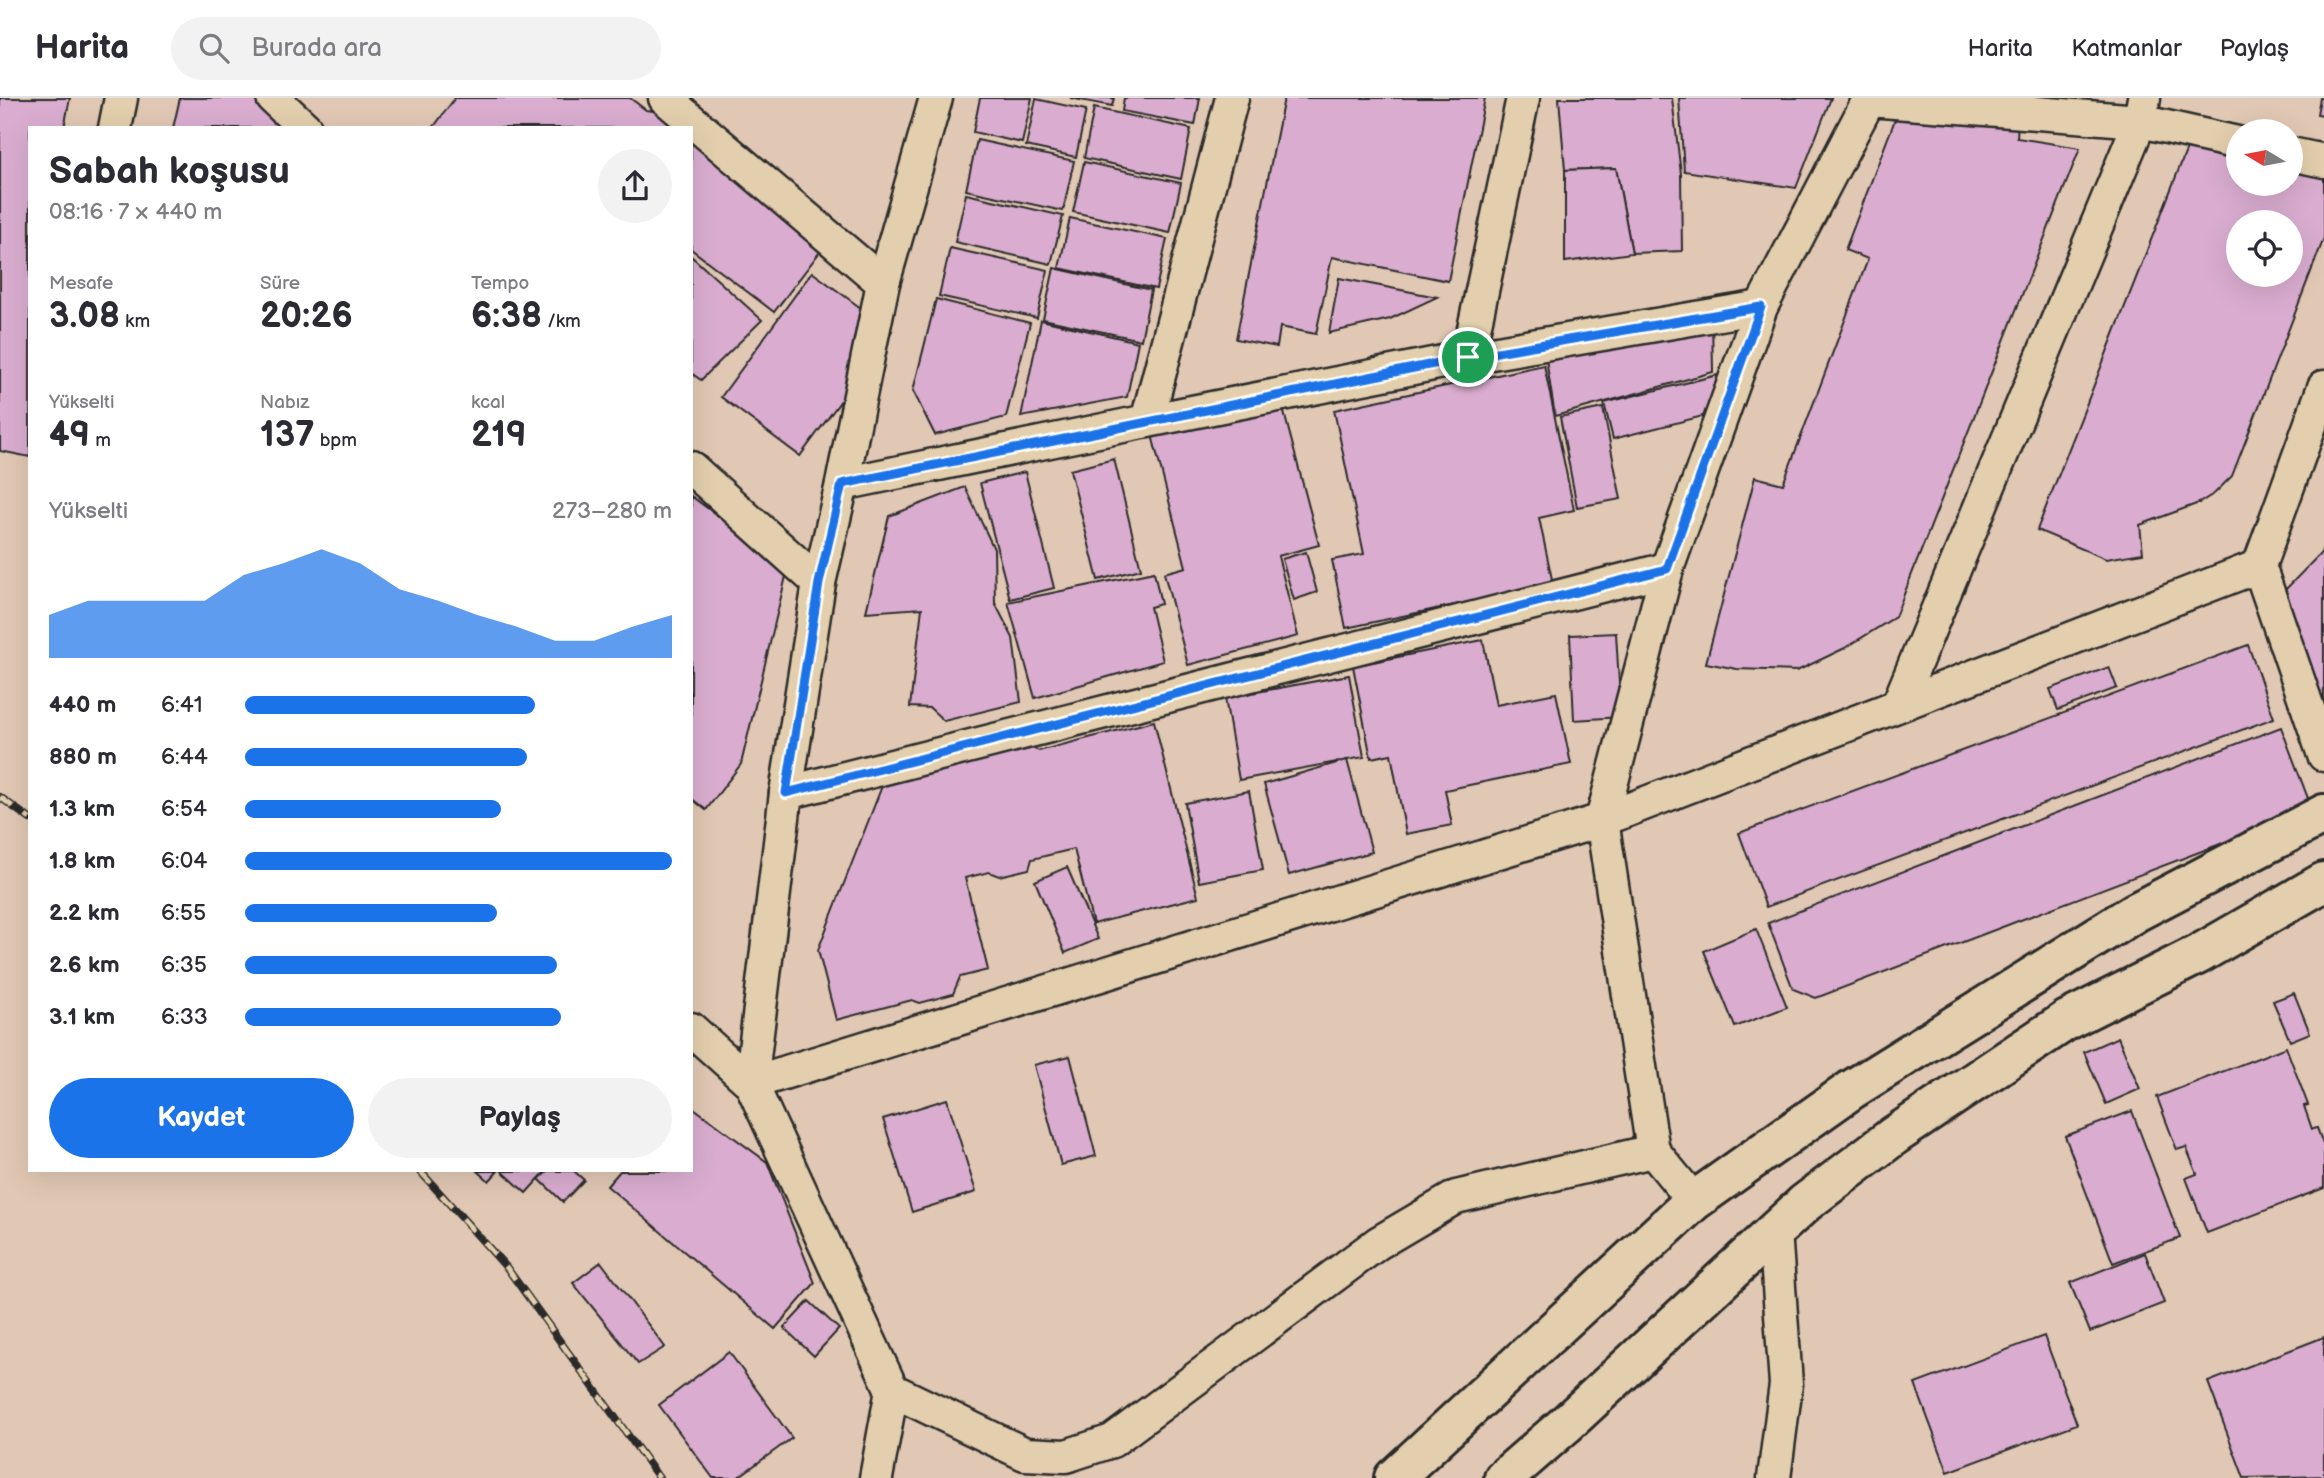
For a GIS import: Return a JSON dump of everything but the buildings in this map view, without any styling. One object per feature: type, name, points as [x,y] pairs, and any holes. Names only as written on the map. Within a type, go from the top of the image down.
[{"type":"main road","points":[[1394,1478],[1694,1201],[1852,1090],[2136,912],[2324,814]]},
{"type":"main road","points":[[1504,1478],[1805,1203],[1895,1135],[2067,1020],[2199,954],[2324,882]]},
{"type":"street","points":[[115,126],[121,98]]},
{"type":"street","points":[[272,98],[303,126]]},
{"type":"street","points":[[666,98],[883,283]]},
{"type":"street","points":[[751,1083],[786,793],[819,583],[883,283],[936,98]]},
{"type":"street","points":[[1147,421],[1232,98]]},
{"type":"street","points":[[1468,357],[1523,98]]},
{"type":"street","points":[[1694,1201],[1653,1151],[1602,820],[1667,569],[1761,307],[1870,99],[2142,110],[2226,139]]},
{"type":"street","points":[[1898,705],[2142,110]]},
{"type":"street","points":[[2303,157],[2324,161]]},
{"type":"street","points":[[842,484],[1468,357],[1761,307]]},
{"type":"street","points":[[2324,387],[2259,566],[2324,755]]},
{"type":"street","points":[[693,470],[819,583]]},
{"type":"street","points":[[751,1083],[1602,820],[2259,566]]},
{"type":"street","points":[[786,793],[1667,569]]},
{"type":"street","points":[[693,1032],[751,1083],[892,1391],[876,1478]]},
{"type":"street","points":[[892,1391],[1025,1454],[1066,1456],[1112,1441],[1378,1242],[1456,1197],[1653,1151]]},
{"type":"street","points":[[1774,1478],[1786,1384],[1775,1231]]},
{"type":"railway","points":[[0,797],[28,818]]},
{"type":"railway","points":[[421,1172],[507,1268],[659,1478]]},
{"type":"route","points":[[1761,307],[1667,569],[786,793],[819,583],[842,484],[1468,357],[1761,307]]}]
